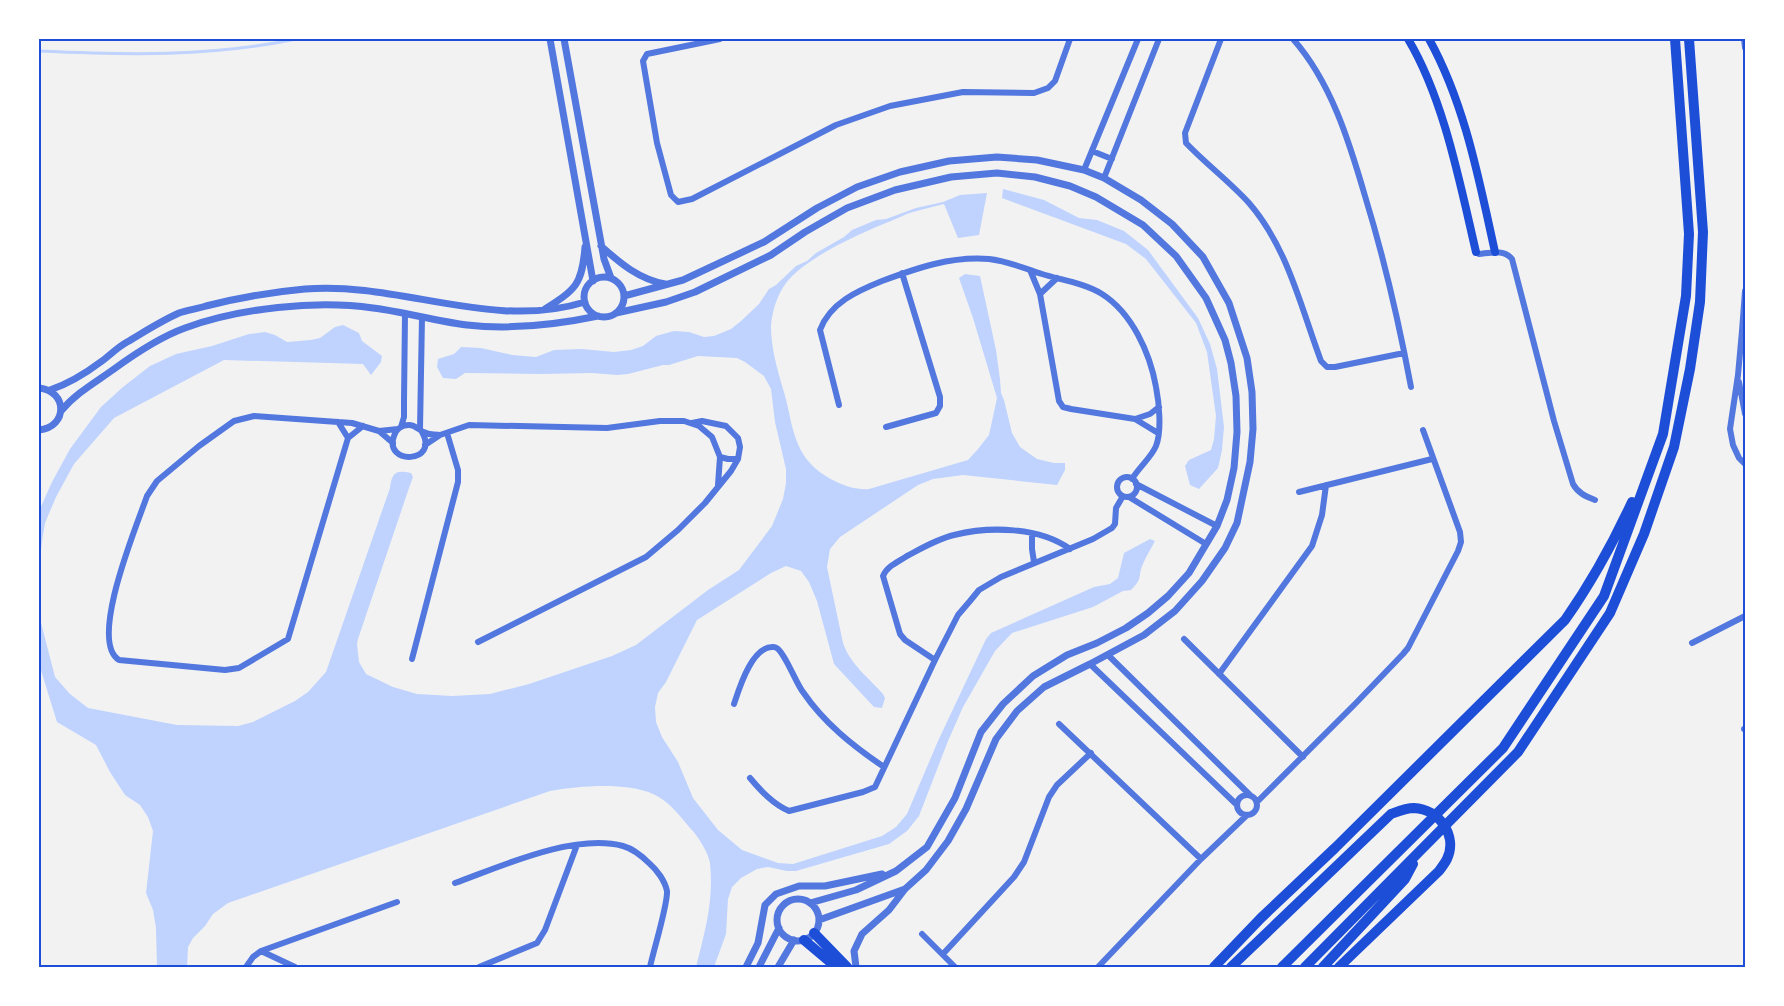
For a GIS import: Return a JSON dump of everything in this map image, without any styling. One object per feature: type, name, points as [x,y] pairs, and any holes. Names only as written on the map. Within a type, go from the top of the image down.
[{"type":"highway","points":[[1282,967],[1503,748],[1604,596],[1663,434],[1686,296],[1689,234],[1675,39]]},
{"type":"highway","points":[[1305,967],[1518,752],[1610,613],[1644,534],[1674,447],[1690,369],[1700,302],[1703,232],[1689,39]]},
{"type":"highway","points":[[1214,967],[1261,918],[1335,848],[1565,620],[1578,602],[1616,535],[1663,434]]},
{"type":"highway","points":[[1232,967],[1391,814],[1403,809],[1414,808],[1434,814],[1447,831],[1450,849],[1447,859],[1439,871],[1339,967]]},
{"type":"highway","points":[[1323,967],[1346,945],[1405,879],[1418,853]]},
{"type":"highway","points":[[814,933],[847,967]]},
{"type":"highway","points":[[799,940],[836,967]]},
{"type":"main road","points":[[1408,39],[1426,74],[1441,117],[1476,252]]},
{"type":"main road","points":[[1429,39],[1444,67],[1460,112],[1495,252]]},
{"type":"street","points":[[550,39],[593,281]]},
{"type":"street","points":[[564,39],[601,246],[611,278]]},
{"type":"street","points":[[720,39],[647,54],[643,61],[657,143],[671,195],[678,202],[692,199],[836,125],[890,106],[963,92],[1034,93],[1048,88],[1055,81],[1070,39]]},
{"type":"street","points":[[1084,171],[1138,39]]},
{"type":"street","points":[[1104,178],[1159,39]]},
{"type":"street","points":[[1221,39],[1185,133],[1186,143],[1249,204],[1271,234],[1293,279],[1321,361],[1326,367],[1404,353]]},
{"type":"street","points":[[1293,39],[1308,56],[1335,106],[1358,171],[1377,235],[1411,387]]},
{"type":"street","points":[[1744,39],[1745,48]]},
{"type":"street","points":[[1092,151],[1112,159]]},
{"type":"street","points":[[624,296],[683,280],[764,242],[817,208],[857,187],[900,172],[949,161],[997,157],[1037,160],[1084,171],[1104,178],[1141,200],[1172,224],[1203,257],[1228,303],[1246,358],[1252,392],[1253,429],[1250,462],[1237,523],[1225,548],[1202,581],[1175,611],[1144,635],[1044,687],[1017,711],[996,739],[966,809],[948,841],[926,870],[905,889],[889,910],[862,934],[854,951],[856,967]]},
{"type":"street","points":[[616,313],[666,302],[695,292],[771,255],[847,208],[895,190],[951,177],[998,173],[1035,177],[1070,186],[1096,197],[1143,225],[1176,256],[1206,298],[1225,340],[1236,396],[1237,432],[1234,468],[1227,500],[1216,526],[1189,573],[1148,613],[1126,628],[1067,655],[1033,676],[1004,704],[981,732],[955,798],[927,847],[896,871],[856,890],[810,903]]},
{"type":"street","points":[[543,311],[573,290],[579,282],[583,269],[585,235]]},
{"type":"street","points":[[601,246],[620,264],[638,275],[652,282],[668,285]]},
{"type":"street","points":[[1476,252],[1510,255],[1573,484],[1582,495],[1595,500]]},
{"type":"street","points":[[838,405],[820,330],[831,310],[867,287],[918,267],[972,259],[990,259],[1012,264],[1086,287],[1102,295],[1127,318],[1141,342],[1153,371],[1159,421],[1154,451],[1134,482]]},
{"type":"street","points":[[1029,270],[1040,294],[1059,401],[1063,407],[1135,419],[1158,433]]},
{"type":"street","points":[[886,426],[936,413],[940,406],[940,397],[902,273]]},
{"type":"street","points":[[61,411],[71,400],[130,357],[184,328],[228,316],[306,305],[352,306],[468,325],[531,327],[611,316],[616,313],[621,308],[624,296],[620,285],[611,278],[605,277],[593,281],[585,290],[585,302],[592,313],[598,316]]},
{"type":"street","points":[[1040,294],[1057,278]]},
{"type":"street","points":[[39,388],[50,390],[63,386],[124,344],[180,313],[225,302],[304,289],[341,288],[374,291],[471,309],[509,312],[543,311],[585,302]]},
{"type":"street","points":[[1745,291],[1744,331],[1730,429],[1733,445],[1739,458],[1745,464]]},
{"type":"street","points":[[393,443],[393,438],[404,417],[401,297]]},
{"type":"street","points":[[468,325],[471,309]]},
{"type":"street","points":[[422,317],[421,430],[426,440],[425,445]]},
{"type":"street","points":[[1738,375],[1745,414]]},
{"type":"street","points":[[39,430],[52,427],[60,417],[59,399],[50,390]]},
{"type":"street","points":[[1135,419],[1150,414],[1159,407]]},
{"type":"street","points":[[363,426],[348,438],[288,639],[239,668],[225,670],[119,660],[113,656],[110,649],[109,626],[113,598],[147,496],[157,481],[234,420],[254,416],[363,426],[379,431],[393,443],[398,453],[408,458],[419,454],[425,445],[443,434],[469,425],[607,428],[660,421],[684,421],[705,429],[710,435],[720,457],[718,486]]},
{"type":"street","points":[[478,642],[646,557],[705,503],[732,471],[738,459],[740,447],[738,438],[726,426],[702,421],[692,423]]},
{"type":"street","points":[[338,422],[348,438]]},
{"type":"street","points":[[379,431],[411,425],[421,430],[443,434]]},
{"type":"street","points":[[1254,799],[1303,757],[1408,648],[1458,551],[1461,542],[1460,532],[1423,430]]},
{"type":"street","points":[[412,659],[459,476],[443,434]]},
{"type":"street","points":[[720,457],[738,459]]},
{"type":"street","points":[[1299,492],[1432,459]]},
{"type":"street","points":[[1206,544],[1119,493],[1118,485],[1123,478],[1134,482],[1216,526]]},
{"type":"street","points":[[750,778],[762,792],[781,808],[789,811],[864,792],[875,787],[958,615],[979,590],[1001,576],[1070,549],[1112,528],[1115,524],[1116,508],[1126,496],[1135,494],[1137,490],[1134,482]]},
{"type":"street","points":[[1219,674],[1312,546],[1322,515],[1326,485]]},
{"type":"street","points":[[935,660],[905,640],[900,634],[883,576],[888,567],[922,547],[952,536],[988,531],[1032,534],[1060,542],[1070,549]]},
{"type":"street","points":[[1032,534],[1034,562]]},
{"type":"street","points":[[1692,643],[1745,616]]},
{"type":"street","points":[[1184,639],[1303,757]]},
{"type":"street","points":[[734,704],[746,671],[757,655],[766,649],[774,647],[779,649],[796,683],[829,724],[856,748],[884,767]]},
{"type":"street","points":[[1098,967],[1201,859],[1247,815],[1251,815],[1256,810],[1254,799],[1108,655]]},
{"type":"street","points":[[1090,664],[1237,804],[1239,811],[1247,815]]},
{"type":"street","points":[[1059,724],[1201,859]]},
{"type":"street","points":[[943,954],[1014,877],[1024,862],[1049,796],[1091,753]]},
{"type":"street","points":[[1237,804],[1242,797],[1254,799]]},
{"type":"street","points":[[478,967],[537,943],[545,930],[577,845]]},
{"type":"street","points":[[455,883],[535,854],[577,845],[624,846],[644,858],[661,878],[667,891],[650,967]]},
{"type":"street","points":[[746,967],[758,943],[765,905],[776,894],[798,886],[825,886],[896,871]]},
{"type":"street","points":[[819,920],[905,889]]},
{"type":"street","points":[[778,967],[799,940],[814,933],[818,927],[818,913],[810,903],[795,899],[782,906],[777,921],[783,934],[799,940]]},
{"type":"street","points":[[246,967],[261,951],[397,902]]},
{"type":"street","points":[[759,967],[779,928]]},
{"type":"street","points":[[922,934],[956,967]]},
{"type":"street","points":[[261,951],[295,967]]},
{"type":"water","points":[[1003,189],[1044,200],[1079,218],[1097,220],[1124,231],[1148,250],[1198,318],[1210,344],[1217,369],[1224,427],[1218,468],[1199,489],[1190,485],[1185,466],[1189,460],[1211,450],[1216,416],[1207,352],[1196,323],[1146,259],[1126,244],[1002,198]]},
{"type":"water","points":[[987,193],[979,235],[958,238],[944,204],[910,213],[865,232],[807,264],[786,283],[776,303],[771,326],[773,350],[798,445],[814,468],[828,478],[853,488],[869,489],[968,460],[989,435],[997,398],[959,278],[965,274],[980,276],[996,350],[1001,393],[1012,433],[1020,447],[1037,459],[1065,463],[1065,470],[1057,485],[963,475],[933,479],[918,485],[840,537],[830,549],[827,567],[843,643],[855,664],[883,694],[885,698],[882,708],[874,707],[834,664],[817,601],[809,582],[801,571],[786,566],[697,620],[666,682],[658,693],[655,707],[656,722],[662,737],[678,762],[693,798],[718,830],[742,850],[778,863],[793,864],[882,836],[896,827],[907,814],[938,741],[986,639],[991,633],[1094,587],[1110,584],[1118,578],[1124,553],[1150,539],[1155,541],[1141,568],[1139,579],[1131,590],[1123,591],[1093,607],[1012,633],[995,651],[963,707],[919,816],[907,831],[889,844],[796,871],[768,867],[757,869],[741,878],[732,887],[728,899],[726,934],[714,967],[696,967],[708,916],[711,890],[710,863],[702,844],[669,804],[653,794],[642,790],[602,786],[550,791],[228,903],[213,914],[193,938],[188,947],[187,967],[157,967],[156,928],[153,910],[146,893],[153,831],[148,817],[140,805],[125,795],[96,745],[57,722],[39,664],[39,615],[55,677],[70,694],[88,708],[177,725],[238,726],[253,722],[295,701],[308,692],[326,672],[392,478],[398,472],[406,472],[411,473],[413,477],[357,644],[359,662],[366,674],[393,687],[417,694],[452,696],[490,694],[529,684],[612,656],[636,645],[708,590],[739,570],[772,526],[783,499],[786,469],[775,422],[771,389],[764,376],[737,358],[698,356],[628,374],[465,373],[456,379],[443,378],[437,367],[438,359],[454,354],[461,347],[536,357],[554,350],[582,349],[614,352],[631,350],[643,346],[656,336],[674,331],[689,332],[704,337],[714,336],[731,329],[741,321],[759,304],[769,289],[796,266],[852,230],[876,220],[886,219],[960,195]]},
{"type":"water","points":[[343,325],[359,333],[362,341],[382,356],[381,362],[371,375],[363,364],[224,360],[114,418],[74,464],[56,497],[45,523],[39,571],[39,511],[52,482],[70,449],[101,407],[123,387],[150,366],[176,354],[249,334],[265,332],[287,342],[311,340],[320,338],[335,327]]},
{"type":"waterway","points":[[39,51],[136,54],[200,52],[296,39]]}]
